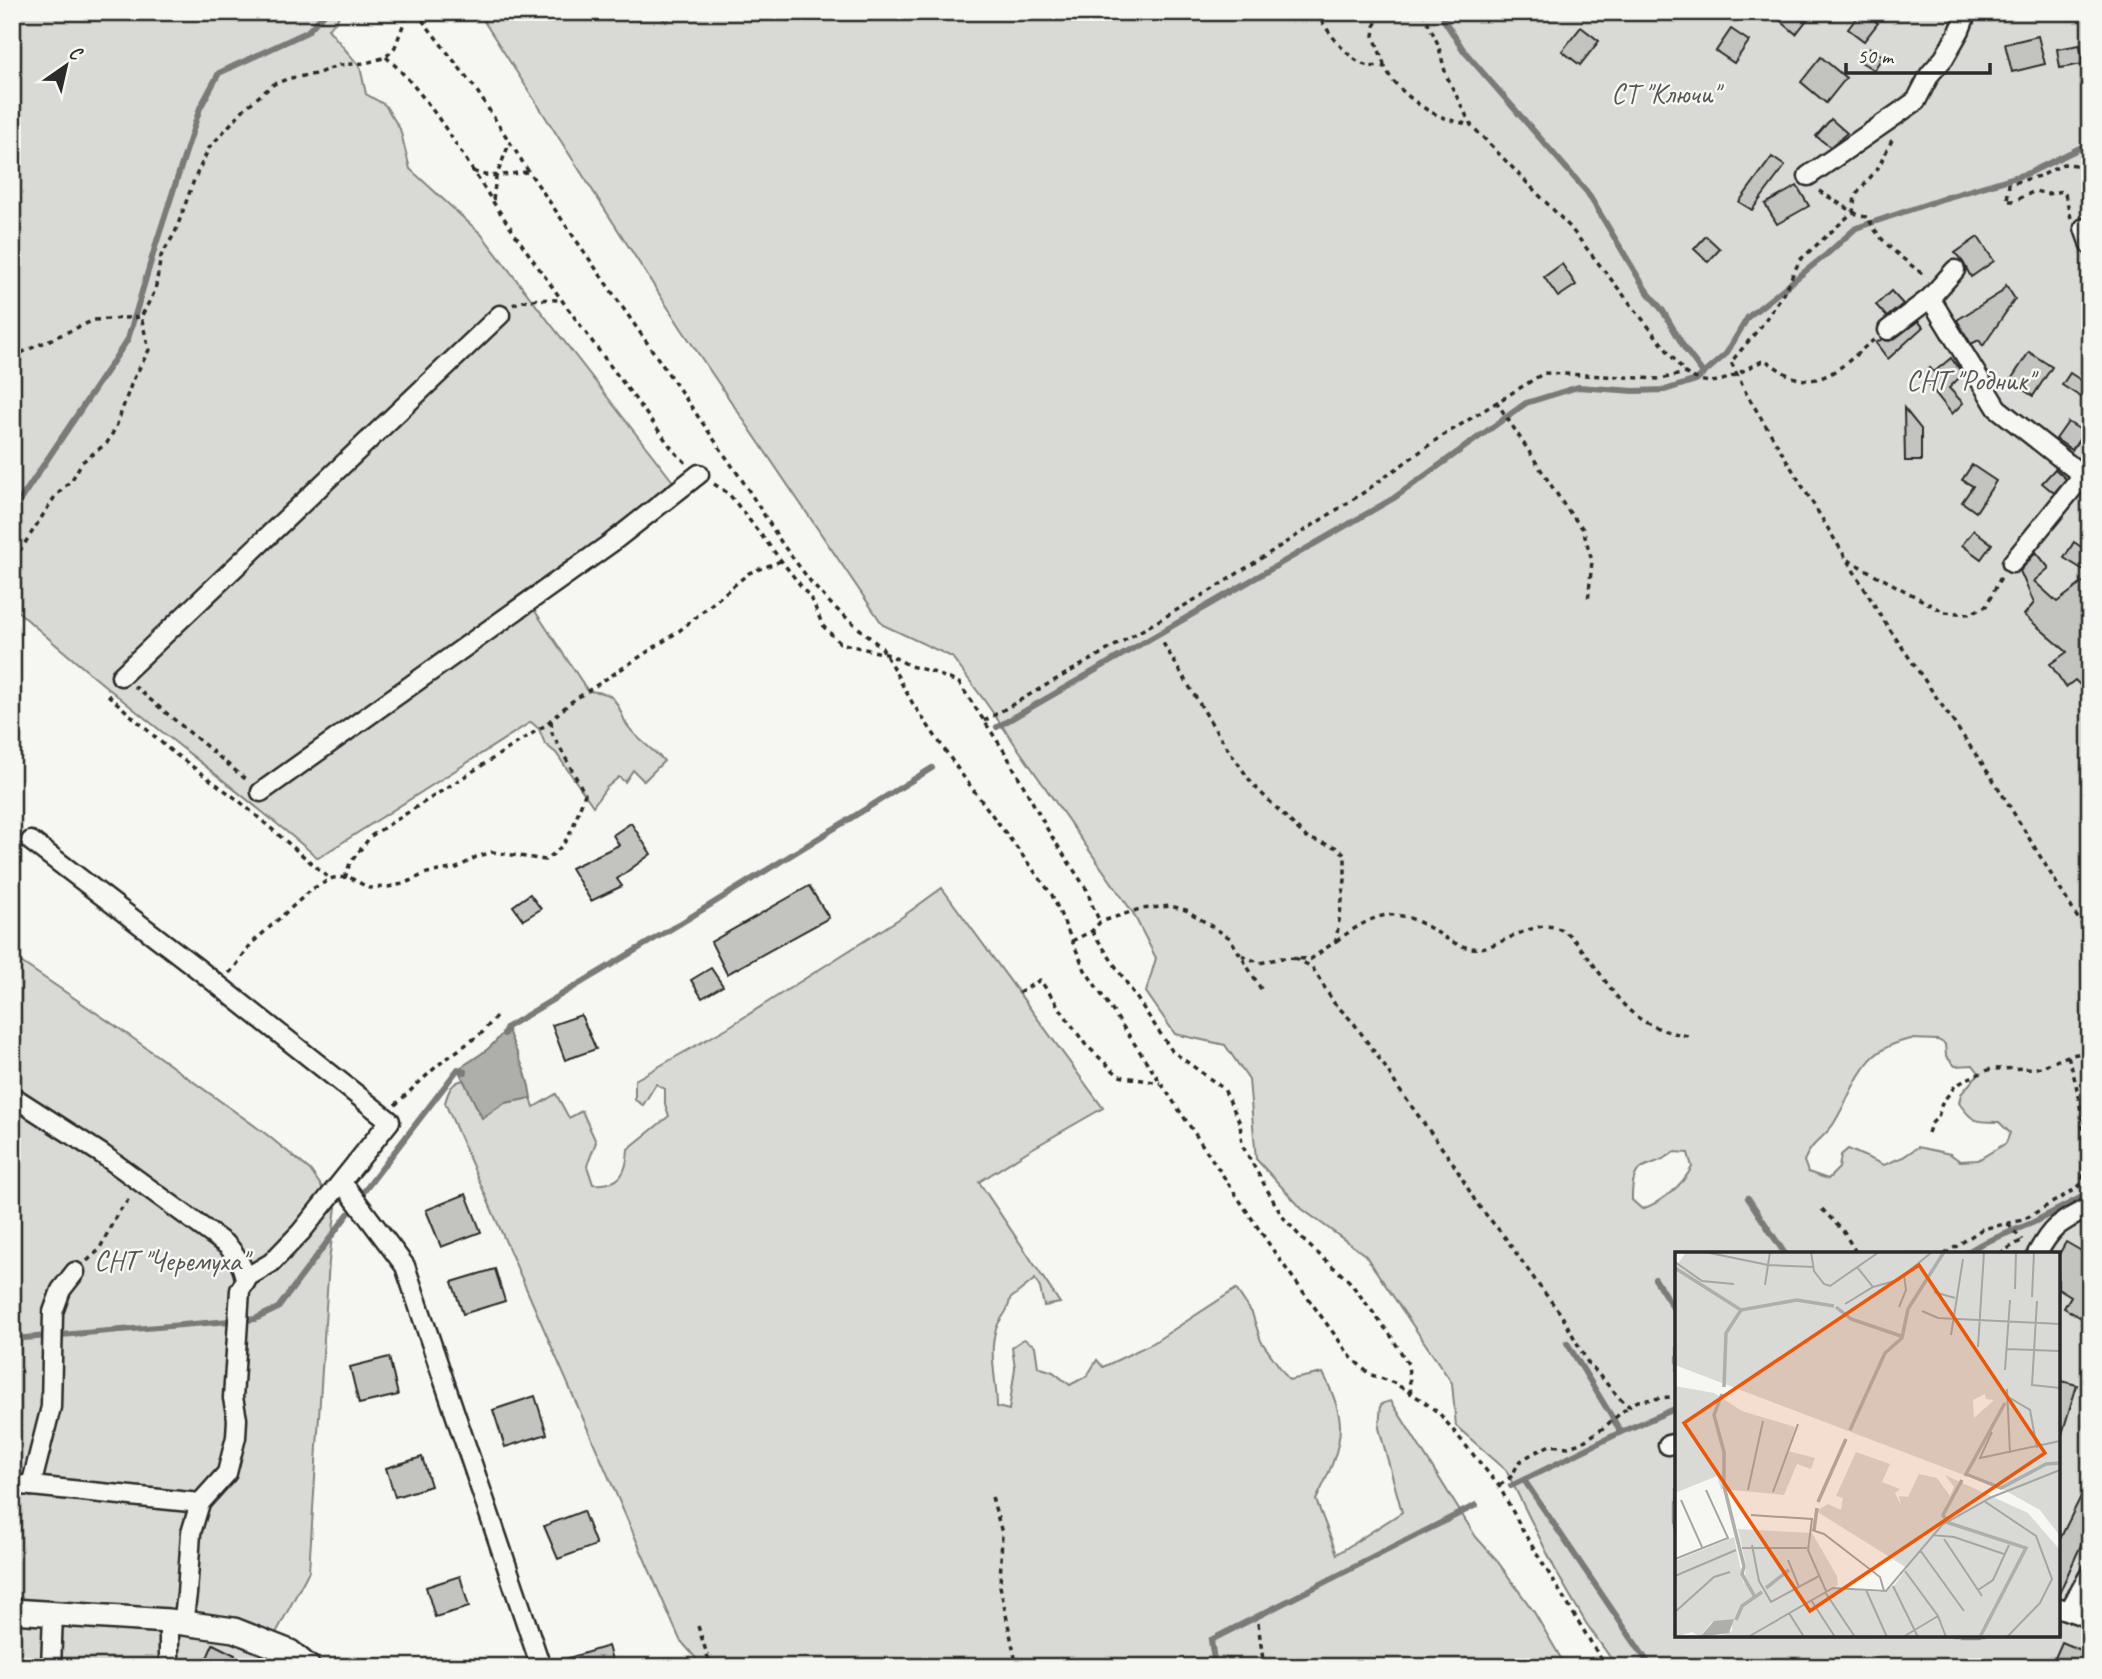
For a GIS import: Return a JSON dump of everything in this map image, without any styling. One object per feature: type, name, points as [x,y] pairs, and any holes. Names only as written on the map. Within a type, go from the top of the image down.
[{"type":"street","points":[[1810,175],[1916,101],[1930,74],[1944,58],[1967,12]]},
{"type":"street","points":[[1888,330],[1930,298],[1955,270]]},
{"type":"street","points":[[1930,298],[1997,408],[2088,475],[2012,563]]},
{"type":"street","points":[[121,676],[500,315]]},
{"type":"street","points":[[261,792],[611,543],[699,474]]},
{"type":"street","points":[[31,841],[390,1121],[344,1182],[294,1240],[271,1263],[248,1276],[240,1290],[233,1398],[237,1419],[236,1437],[228,1473],[200,1503],[191,1533],[187,1594],[176,1622],[169,1667]]},
{"type":"street","points":[[12,1096],[102,1154],[228,1245],[239,1259],[245,1274],[245,1283]]},
{"type":"street","points":[[347,1189],[405,1266],[541,1667]]},
{"type":"street","points":[[2038,1252],[2059,1223],[2087,1200]]},
{"type":"street","points":[[31,1486],[51,1407],[53,1312],[61,1290],[75,1272]]},
{"type":"street","points":[[12,1483],[200,1503]]},
{"type":"street","points":[[2090,1574],[2064,1609],[2090,1618]]},
{"type":"street","points":[[12,1611],[176,1622],[234,1630],[290,1652],[307,1667]]},
{"type":"street","points":[[51,1667],[53,1614]]},
{"type":"path","points":[[14,560],[54,498],[73,478],[82,462],[107,443],[116,427],[132,382],[149,350],[141,317],[155,290],[161,256],[175,233],[209,148],[245,108],[274,84],[290,78],[316,74],[339,65],[366,63],[386,57],[395,47],[408,12]]},
{"type":"path","points":[[416,12],[475,88],[529,172],[744,483],[783,545],[814,586],[887,655],[913,704],[1052,895],[1085,970],[1277,1256],[1351,1357],[1369,1374],[1394,1383],[1439,1413],[1499,1486],[1526,1536],[1606,1667]]},
{"type":"path","points":[[1316,12],[1322,23],[1350,55],[1367,66],[1385,67]]},
{"type":"path","points":[[1377,12],[1374,36],[1388,76],[1431,113],[1471,125]]},
{"type":"path","points":[[1423,12],[1438,44],[1446,75],[1471,125],[1569,226],[1685,373],[1696,380],[1714,384],[1765,360],[1788,375],[1800,379],[1817,378],[1841,368],[1888,330]]},
{"type":"path","points":[[386,57],[419,95],[562,300],[673,450],[691,468],[729,494],[812,600],[823,626],[840,643],[887,655],[959,684],[1006,754],[1050,834],[1087,890],[1100,922]]},
{"type":"path","points":[[1892,140],[1878,168],[1856,195],[1853,212],[1800,260],[1762,325],[1731,362],[1884,621],[1996,784],[2090,938]]},
{"type":"path","points":[[493,202],[496,177],[510,143]]},
{"type":"path","points":[[2087,236],[2071,218],[2062,191],[2047,194],[2035,191],[2014,201],[2007,201],[2007,195],[2009,184],[2043,175],[2063,164],[2090,166]]},
{"type":"path","points":[[473,171],[496,177],[508,173],[529,172]]},
{"type":"path","points":[[1810,175],[1819,191],[1860,216],[1868,217],[1873,230],[1893,251],[1925,276]]},
{"type":"path","points":[[500,315],[517,302],[562,300]]},
{"type":"path","points":[[12,357],[94,320],[141,317]]},
{"type":"path","points":[[984,721],[1210,591],[1363,493],[1436,440],[1544,373],[1661,379],[1685,373]]},
{"type":"path","points":[[1496,401],[1559,498],[1583,529],[1592,561],[1588,602]]},
{"type":"path","points":[[1846,559],[1944,612],[1970,614],[1986,607],[2003,573],[2012,563]]},
{"type":"path","points":[[345,877],[350,863],[372,836],[474,771],[551,719],[571,702],[679,631],[749,573],[781,561]]},
{"type":"path","points":[[1163,643],[1218,734],[1253,785],[1307,838],[1345,853],[1345,880],[1336,942]]},
{"type":"path","points":[[121,676],[261,792]]},
{"type":"path","points":[[108,695],[171,751],[238,800],[330,879]]},
{"type":"path","points":[[217,984],[235,967],[251,944],[312,889],[330,879],[345,877],[369,888],[388,887],[403,884],[427,873],[457,868],[476,857],[492,852],[545,860],[563,846],[572,831],[585,794],[552,733],[551,719]]},
{"type":"path","points":[[1073,941],[1092,931],[1100,922],[1140,909],[1170,906],[1186,910],[1230,938],[1261,989]]},
{"type":"path","points":[[1239,954],[1260,962],[1281,958],[1311,959],[1360,925],[1395,913],[1413,919],[1456,945],[1480,948],[1544,926],[1557,927],[1574,939],[1624,1007],[1637,1018],[1664,1032],[1688,1036]]},
{"type":"path","points":[[1092,931],[1172,1051],[1224,1089],[1240,1124],[1242,1144],[1263,1185],[1282,1216],[1349,1281],[1391,1336],[1408,1364],[1411,1395]]},
{"type":"path","points":[[1295,958],[1312,967],[1334,1003],[1353,1022],[1453,1163],[1477,1204],[1561,1314],[1588,1363],[1629,1406]]},
{"type":"path","points":[[1019,993],[1040,980],[1086,1044],[1119,1076],[1160,1083]]},
{"type":"path","points":[[383,1115],[496,1017]]},
{"type":"path","points":[[1928,1133],[1931,1124],[1938,1117],[1942,1103],[1955,1086],[1991,1069],[2038,1068],[2090,1051]]},
{"type":"path","points":[[2068,1056],[2077,1081],[2083,1174],[2081,1185],[2087,1200]]},
{"type":"path","points":[[2083,1174],[2090,1177]]},
{"type":"path","points":[[75,1272],[99,1250],[124,1203],[144,1184]]},
{"type":"path","points":[[1948,1252],[1982,1229],[2023,1220],[2081,1185]]},
{"type":"path","points":[[1822,1209],[1843,1231],[1856,1252]]},
{"type":"path","points":[[2009,1225],[2022,1240]]},
{"type":"path","points":[[1499,1486],[1512,1476],[1518,1462],[1532,1454],[1550,1445],[1568,1447],[1581,1443],[1638,1401],[1675,1396]]},
{"type":"path","points":[[992,1497],[1002,1533],[1000,1586],[1017,1667]]},
{"type":"path","points":[[1258,1623],[1264,1667]]},
{"type":"path","points":[[698,1626],[712,1667]]},
{"type":"green space","points":[[12,12],[341,12],[336,22],[328,29],[360,67],[366,94],[385,105],[400,129],[410,169],[481,234],[674,483],[529,602],[588,691],[610,696],[631,730],[664,761],[644,781],[633,770],[625,782],[619,777],[606,788],[593,806],[556,753],[545,744],[539,729],[531,722],[318,858],[87,671],[12,606]]},
{"type":"green space","points":[[478,12],[658,12],[666,22],[673,12],[2090,12],[2090,1667],[1617,1667],[1586,1623],[1558,1575],[1506,1470],[1456,1426],[1452,1383],[1365,1255],[1302,1209],[1256,1159],[1249,1080],[1225,1045],[1175,1034],[1146,992],[1156,958],[1133,913],[984,700],[952,657],[883,625],[681,328]],"holes":[[[1911,1039],[1938,1040],[1945,1044],[1946,1056],[1955,1066],[1973,1065],[1979,1073],[1961,1094],[1959,1103],[1976,1120],[1999,1122],[2010,1133],[2006,1143],[1978,1160],[1960,1161],[1950,1154],[1918,1147],[1884,1165],[1848,1149],[1841,1155],[1839,1168],[1828,1179],[1808,1172],[1804,1161],[1807,1154],[1834,1123],[1862,1070],[1871,1060],[1894,1044]],[[1674,1152],[1688,1153],[1692,1167],[1683,1181],[1671,1192],[1642,1209],[1632,1200],[1635,1176],[1639,1170]]]},
{"type":"green space","points":[[942,888],[1103,1108],[979,1182],[1060,1303],[1044,1306],[1035,1279],[1010,1299],[994,1338],[997,1407],[1009,1410],[1015,1368],[1012,1347],[1024,1339],[1035,1346],[1038,1367],[1053,1372],[1070,1385],[1087,1376],[1097,1360],[1103,1367],[1153,1343],[1236,1289],[1252,1313],[1261,1341],[1289,1380],[1323,1373],[1331,1392],[1340,1420],[1338,1445],[1316,1500],[1337,1554],[1402,1512],[1379,1428],[1381,1404],[1391,1401],[1476,1537],[1495,1558],[1534,1612],[1566,1667],[710,1667],[700,1663],[680,1640],[445,1103],[447,1095],[453,1085],[464,1080],[483,1117],[505,1103],[531,1098],[534,1107],[556,1094],[569,1118],[582,1111],[596,1142],[587,1166],[593,1184],[610,1183],[624,1172],[628,1149],[669,1116],[665,1104],[665,1089],[656,1084],[643,1105],[635,1100],[635,1080],[727,1028],[902,917]]},
{"type":"green space","name":"СНТ \"Черемуха\"","points":[[12,956],[120,1029],[266,1134],[310,1170],[336,1207],[329,1261],[309,1571],[275,1635],[12,1602]]},
{"type":"green space","points":[[12,1611],[202,1626],[307,1667],[12,1667]]},
{"type":"shaded area","points":[[507,1027],[524,1070],[531,1098],[505,1103],[482,1118],[458,1069],[491,1046]]},
{"type":"building","points":[[1770,12],[1813,12],[1796,34]]},
{"type":"building","points":[[1861,12],[1878,23],[1864,41],[1848,29]]},
{"type":"building","points":[[1581,27],[1599,41],[1580,65],[1562,51]]},
{"type":"building","points":[[1731,29],[1749,41],[1734,63],[1716,51]]},
{"type":"building","points":[[2038,36],[2045,64],[2012,72],[2005,44]]},
{"type":"building","points":[[2080,45],[2083,64],[2060,68],[2057,49]]},
{"type":"building","points":[[1870,48],[1883,56],[1874,70],[1861,62]]},
{"type":"building","points":[[1821,57],[1846,78],[1826,103],[1801,82]]},
{"type":"building","points":[[1831,119],[1847,133],[1830,147],[1816,136]]},
{"type":"building","points":[[1772,157],[1785,166],[1752,210],[1739,202]]},
{"type":"building","points":[[1797,186],[1809,206],[1777,224],[1765,204]]},
{"type":"building","points":[[1706,236],[1720,249],[1708,262],[1694,249]]},
{"type":"building","points":[[1978,237],[1994,261],[1971,277],[1955,253]]},
{"type":"building","points":[[1562,264],[1576,285],[1558,297],[1544,277]]},
{"type":"building","points":[[2006,285],[2015,299],[1983,346],[1979,340],[1971,344],[1957,320],[2000,293]]},
{"type":"building","points":[[1891,291],[1903,304],[1887,317],[1876,305]]},
{"type":"building","points":[[1918,321],[1923,327],[1888,359],[1876,343],[1882,339],[1894,339]]},
{"type":"building","points":[[2029,352],[2052,367],[2033,396],[2010,381]]},
{"type":"building","points":[[1951,358],[1963,374],[1949,388],[1963,403],[1952,414],[1922,376],[1930,368],[1934,372]]},
{"type":"building","points":[[2070,373],[2090,386],[2090,403],[2062,385]]},
{"type":"building","points":[[1904,408],[1921,429],[1921,461],[1905,461]]},
{"type":"building","points":[[2068,422],[2084,432],[2072,450],[2056,439]]},
{"type":"building","points":[[1972,465],[1996,481],[1976,512],[1962,502],[1973,486],[1962,480]]},
{"type":"building","points":[[2055,469],[2066,479],[2054,493],[2042,483]]},
{"type":"building","points":[[1974,530],[1992,544],[1981,559],[1962,545]]},
{"type":"building","points":[[2074,542],[2090,553],[2090,574],[2064,558]]},
{"type":"building","points":[[2036,552],[2049,568],[2034,581],[2057,602],[2090,577],[2090,695],[2075,680],[2066,687],[2050,664],[2067,652],[2024,615],[2034,603],[2020,571]]},
{"type":"building","points":[[631,823],[651,854],[617,879],[622,886],[591,901],[571,868],[619,845],[613,835]]},
{"type":"building","points":[[809,886],[829,918],[727,974],[711,942]]},
{"type":"building","points":[[530,894],[541,909],[523,920],[513,906]]},
{"type":"building","points":[[711,968],[723,986],[702,998],[691,980]]},
{"type":"building","points":[[581,1015],[596,1049],[565,1060],[552,1025]]},
{"type":"building","points":[[466,1194],[481,1232],[441,1247],[426,1210]]},
{"type":"building","points":[[2066,1242],[2090,1256],[2090,1323],[2064,1308],[2071,1296],[2060,1289],[2060,1252]]},
{"type":"building","points":[[495,1269],[505,1301],[463,1314],[452,1282]]},
{"type":"building","points":[[389,1357],[398,1395],[359,1404],[350,1367]]},
{"type":"building","points":[[2060,1381],[2077,1385],[2060,1434]]},
{"type":"building","points":[[535,1396],[547,1434],[505,1447],[493,1410]]},
{"type":"building","points":[[422,1457],[431,1486],[395,1497],[386,1468]]},
{"type":"building","points":[[2090,1478],[2090,1525],[2060,1592],[2060,1539]]},
{"type":"building","points":[[583,1511],[596,1545],[558,1559],[544,1526]]},
{"type":"building","points":[[460,1576],[469,1607],[435,1617],[426,1587]]},
{"type":"building","points":[[2062,1642],[2090,1654],[2087,1667],[2051,1667]]},
{"type":"building","points":[[213,1644],[235,1655],[229,1667],[203,1667]]},
{"type":"building","points":[[608,1646],[614,1667],[552,1667],[552,1663]]},
{"type":"waterway","points":[[12,512],[128,339],[200,108],[219,73],[307,32],[326,12]]},
{"type":"waterway","points":[[1443,12],[1444,20],[1464,51],[1587,192],[1646,290],[1663,311],[1685,349],[1703,373]]},
{"type":"waterway","points":[[997,727],[1394,498],[1526,403],[1578,387],[1665,390],[1696,380],[1726,354],[1748,317],[1856,228],[2029,173],[2090,143]]},
{"type":"waterway","points":[[504,1034],[507,1027],[932,768]]},
{"type":"waterway","points":[[359,1198],[458,1069],[465,1072]]},
{"type":"waterway","points":[[1967,1252],[2090,1193]]},
{"type":"waterway","points":[[1748,1198],[1784,1252]]},
{"type":"waterway","points":[[245,1320],[255,1319],[278,1308],[348,1214]]},
{"type":"waterway","points":[[1655,1279],[1675,1311]]},
{"type":"waterway","points":[[12,1339],[230,1321]]},
{"type":"waterway","points":[[1567,1343],[1621,1432]]},
{"type":"waterway","points":[[1511,1486],[1675,1409]]},
{"type":"waterway","points":[[1524,1480],[1651,1667]]},
{"type":"waterway","points":[[1215,1667],[1211,1640],[1476,1505]]},
{"type":"park label","name":"СТ \"Ключи\"","points":[[1665,93]]},
{"type":"park label","name":"СНТ ''Родник''","points":[[1970,380]]}]
